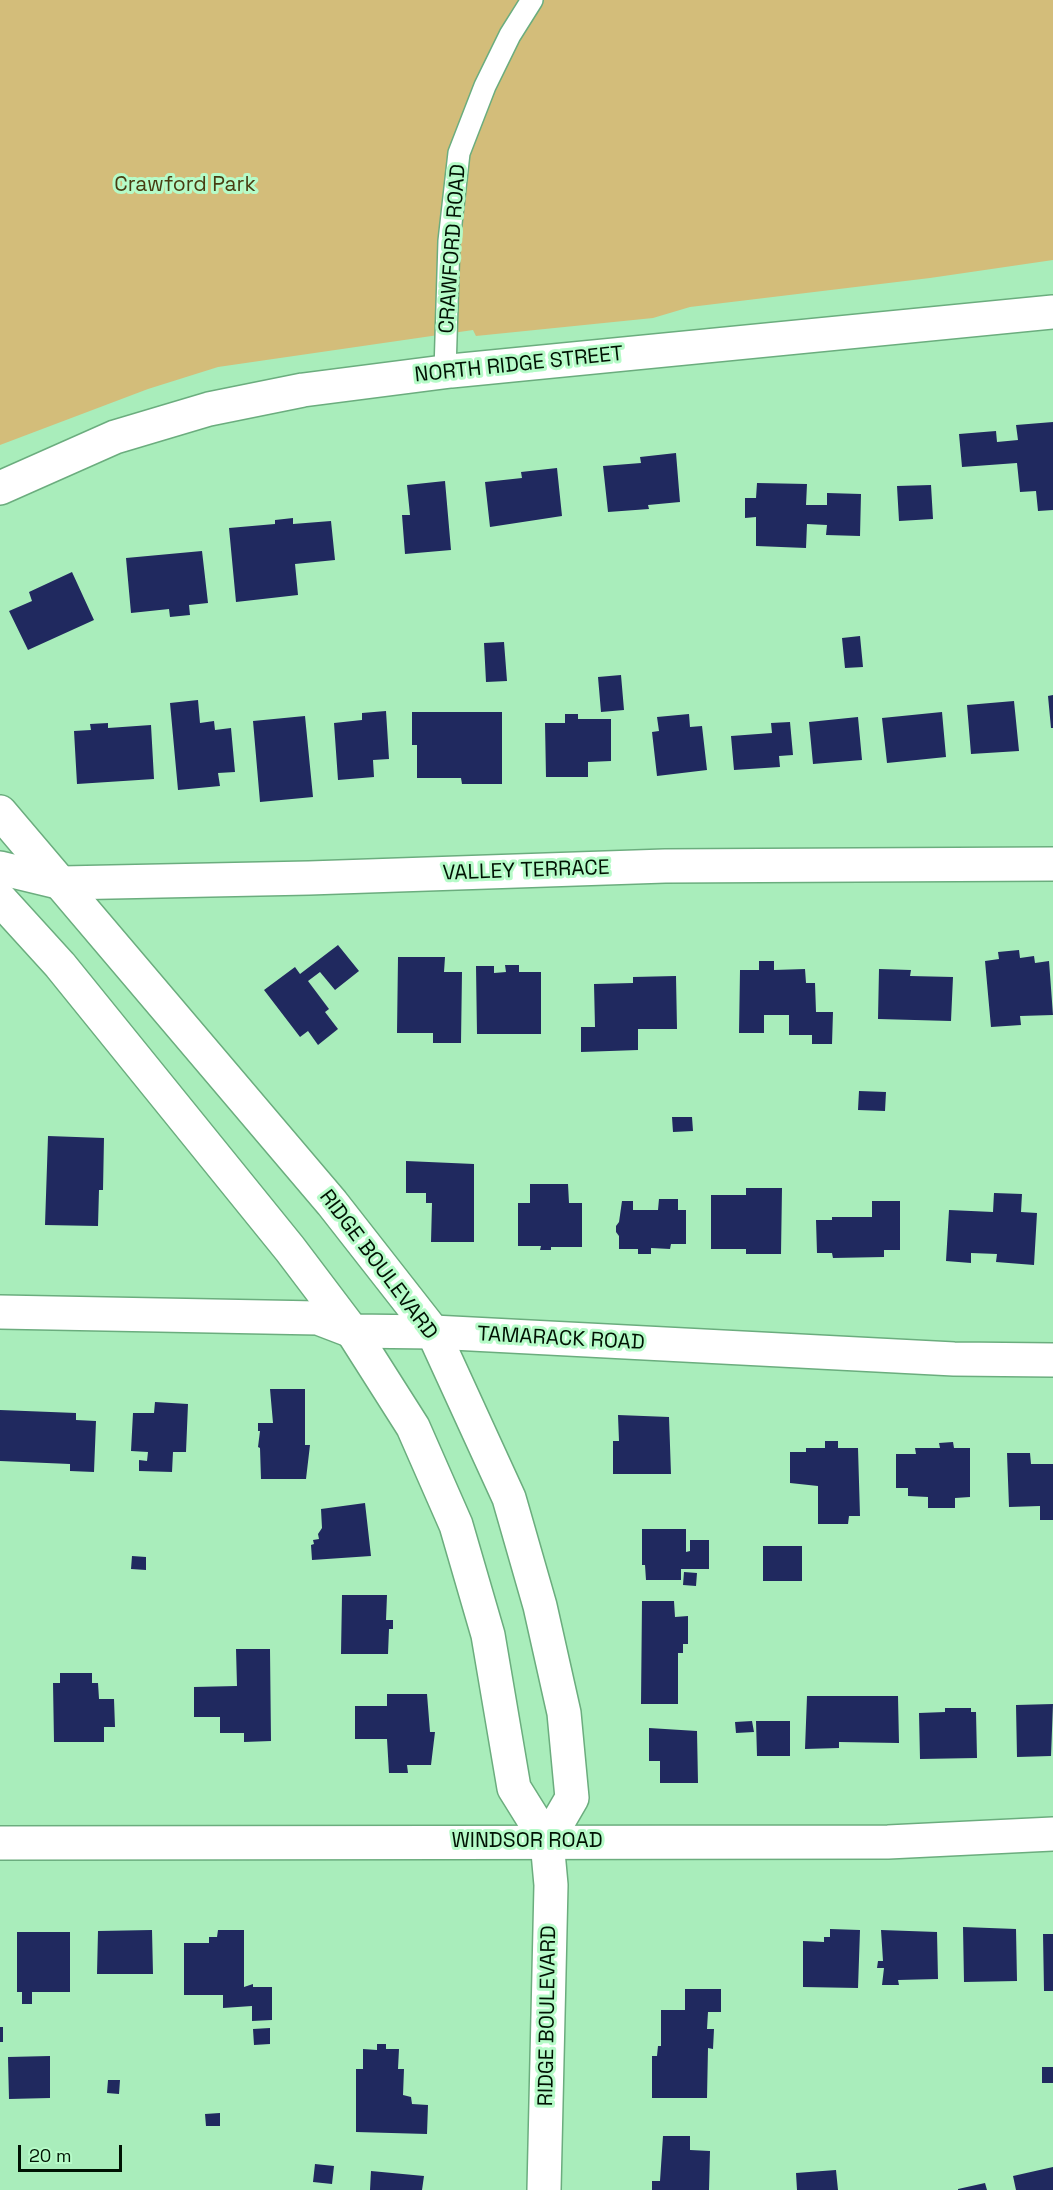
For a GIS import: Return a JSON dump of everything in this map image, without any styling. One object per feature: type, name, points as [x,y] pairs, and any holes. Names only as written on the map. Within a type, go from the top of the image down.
[{"type":"street","name":"NORTH RIDGE STREET","points":[[0,488],[115,437],[208,409],[303,390],[445,371],[1053,312]]},
{"type":"street","name":"RIDGE BOULEVARD","points":[[0,812],[332,1203],[433,1332],[509,1497],[540,1606],[564,1713],[572,1798],[547,1841]]},
{"type":"street","name":"VALLEY TERRACE","points":[[0,868],[62,883],[321,878],[665,866],[1053,864]]},
{"type":"street","name":"RIDGE BOULEVARD","points":[[0,899],[68,975],[290,1249],[352,1331],[413,1427],[456,1525],[488,1635],[514,1788],[547,1841],[551,1885],[544,2190]]},
{"type":"street","name":"TAMARACK ROAD","points":[[0,1312],[318,1318],[352,1331],[433,1332],[954,1359],[1053,1360]]},
{"type":"street","name":"WINDSOR ROAD","points":[[0,1843],[888,1842],[1053,1834]]},
{"type":"lane","name":"CRAWFORD ROAD","points":[[445,371],[449,241],[459,153],[485,86],[510,35],[532,0]]},
{"type":"green space","name":"Crawford Park","points":[[0,0],[1053,0],[1053,260],[930,278],[690,307],[653,318],[476,336],[473,330],[218,367],[148,389],[0,445]]},
{"type":"building","points":[[1053,422],[1053,510],[1038,511],[1036,491],[1020,492],[1017,463],[962,467],[959,434],[996,431],[997,442],[1018,440],[1016,425]]},
{"type":"building","points":[[676,453],[680,502],[648,505],[649,509],[608,512],[603,466],[641,463],[640,457]]},
{"type":"building","points":[[557,468],[562,516],[490,527],[485,482],[522,478],[521,472]]},
{"type":"building","points":[[445,481],[451,550],[405,554],[402,515],[410,515],[407,485]]},
{"type":"building","points":[[757,483],[807,484],[806,505],[827,505],[827,493],[861,494],[860,536],[826,535],[827,525],[807,524],[806,548],[756,546],[756,517],[745,518],[745,498],[756,498]]},
{"type":"building","points":[[931,485],[933,519],[899,521],[897,486]]},
{"type":"building","points":[[293,518],[293,524],[331,521],[335,560],[295,564],[298,595],[236,602],[229,528],[275,524],[275,520]]},
{"type":"building","points":[[202,551],[208,603],[189,605],[190,615],[170,617],[169,609],[131,613],[126,558]]},
{"type":"building","points":[[72,572],[94,620],[28,650],[9,611],[32,601],[29,592]]},
{"type":"building","points":[[860,636],[863,667],[845,668],[842,638]]},
{"type":"building","points":[[504,642],[507,681],[486,682],[484,643]]},
{"type":"building","points":[[621,675],[624,710],[601,712],[598,677]]},
{"type":"building","points":[[1053,695],[1053,728],[1051,728],[1048,696]]},
{"type":"building","points":[[198,700],[200,723],[214,721],[215,730],[231,728],[235,772],[218,773],[220,786],[178,790],[170,703]]},
{"type":"building","points":[[1014,701],[1019,751],[971,754],[967,705]]},
{"type":"building","points":[[386,711],[389,759],[373,760],[374,777],[338,780],[334,723],[362,720],[362,713]]},
{"type":"building","points":[[412,712],[502,712],[502,784],[462,784],[461,778],[417,778],[417,745],[412,745]]},
{"type":"building","points":[[942,712],[946,757],[887,763],[882,718]]},
{"type":"building","points":[[565,714],[578,714],[578,719],[611,719],[611,761],[588,762],[588,777],[546,777],[545,723],[565,723]]},
{"type":"building","points":[[689,714],[690,727],[702,726],[707,770],[657,776],[652,732],[659,731],[657,717]]},
{"type":"building","points":[[305,716],[313,797],[260,802],[253,721]]},
{"type":"building","points":[[858,717],[862,760],[813,764],[809,722]]},
{"type":"building","points":[[790,722],[793,755],[779,756],[780,767],[734,770],[731,736],[772,733],[771,723]]},
{"type":"building","points":[[108,723],[108,728],[151,725],[154,779],[77,784],[74,731],[91,730],[90,724]]},
{"type":"building","points":[[338,945],[359,971],[335,990],[320,972],[308,981],[329,1009],[325,1012],[338,1029],[318,1045],[308,1031],[300,1037],[264,990],[295,967],[300,974]]},
{"type":"building","points":[[1019,950],[1020,958],[1034,956],[1035,963],[1049,961],[1053,1015],[1020,1016],[1021,1025],[991,1027],[985,961],[999,959],[998,952]]},
{"type":"building","points":[[398,957],[445,957],[444,972],[462,972],[461,1043],[433,1043],[433,1033],[397,1033]]},
{"type":"building","points":[[759,961],[774,961],[774,970],[805,969],[806,983],[815,983],[816,1012],[833,1012],[832,1044],[812,1044],[812,1035],[789,1035],[789,1015],[764,1015],[764,1033],[739,1033],[740,970],[759,970]]},
{"type":"building","points":[[505,965],[519,965],[519,972],[541,972],[541,1034],[477,1034],[476,966],[494,966],[494,973],[506,972]]},
{"type":"building","points":[[879,969],[911,970],[910,976],[953,977],[951,1021],[878,1019]]},
{"type":"building","points":[[676,976],[677,1029],[638,1029],[638,1050],[581,1052],[581,1027],[595,1027],[594,984],[633,983],[633,977]]},
{"type":"building","points":[[859,1091],[886,1092],[885,1111],[858,1110]]},
{"type":"building","points":[[672,1117],[692,1117],[693,1131],[673,1132]]},
{"type":"building","points":[[48,1136],[104,1138],[103,1190],[99,1190],[98,1226],[45,1225]]},
{"type":"building","points":[[406,1161],[474,1164],[474,1242],[431,1242],[432,1203],[426,1203],[426,1193],[406,1193]]},
{"type":"building","points":[[530,1184],[568,1184],[569,1203],[582,1203],[582,1247],[551,1247],[551,1250],[540,1250],[541,1246],[518,1246],[518,1203],[530,1203]]},
{"type":"building","points":[[746,1188],[782,1188],[781,1254],[746,1254],[746,1249],[711,1249],[711,1195],[746,1195]]},
{"type":"building","points":[[994,1193],[1022,1194],[1021,1212],[1037,1213],[1034,1265],[996,1262],[997,1254],[971,1253],[971,1263],[946,1261],[949,1210],[993,1212]]},
{"type":"building","points":[[659,1199],[678,1199],[678,1210],[686,1210],[686,1244],[671,1244],[670,1249],[651,1248],[651,1254],[638,1254],[638,1249],[619,1249],[616,1226],[619,1222],[622,1201],[633,1201],[633,1210],[658,1210]]},
{"type":"building","points":[[872,1201],[900,1201],[900,1250],[884,1250],[884,1257],[833,1258],[832,1253],[817,1253],[816,1220],[832,1220],[832,1217],[872,1217]]},
{"type":"building","points":[[270,1389],[305,1389],[305,1445],[310,1445],[306,1479],[261,1479],[258,1423],[273,1423]]},
{"type":"building","points":[[155,1402],[188,1404],[186,1452],[173,1452],[172,1472],[139,1471],[139,1460],[147,1461],[148,1452],[131,1451],[133,1413],[154,1413]]},
{"type":"building","points":[[0,1410],[76,1413],[76,1420],[96,1421],[94,1472],[70,1471],[70,1464],[0,1461]]},
{"type":"building","points":[[618,1415],[669,1417],[671,1474],[613,1474],[613,1441],[619,1441]]},
{"type":"building","points":[[825,1441],[838,1441],[838,1448],[858,1448],[860,1516],[849,1516],[848,1524],[818,1524],[818,1486],[790,1483],[790,1452],[806,1452],[806,1448],[825,1448]]},
{"type":"building","points":[[953,1442],[954,1448],[970,1448],[970,1497],[955,1498],[955,1508],[928,1508],[928,1497],[908,1496],[908,1488],[896,1488],[896,1454],[916,1454],[915,1448],[940,1448],[939,1443]]},
{"type":"building","points":[[1007,1453],[1030,1453],[1031,1464],[1053,1464],[1053,1520],[1040,1520],[1040,1506],[1009,1507]]},
{"type":"building","points":[[365,1503],[371,1556],[312,1560],[311,1545],[314,1544],[313,1540],[319,1539],[318,1534],[322,1528],[321,1509]]},
{"type":"building","points":[[642,1529],[686,1529],[686,1552],[690,1551],[690,1540],[709,1540],[709,1569],[681,1569],[681,1580],[646,1580],[645,1565],[642,1565]]},
{"type":"building","points":[[763,1546],[802,1546],[802,1581],[763,1581]]},
{"type":"building","points":[[132,1556],[146,1557],[146,1570],[131,1569]]},
{"type":"building","points":[[684,1572],[697,1573],[696,1586],[683,1585]]},
{"type":"building","points":[[342,1595],[387,1595],[386,1620],[393,1620],[393,1629],[389,1629],[388,1654],[341,1654]]},
{"type":"building","points":[[642,1601],[674,1601],[675,1617],[688,1616],[688,1644],[683,1644],[683,1653],[678,1653],[678,1704],[641,1704]]},
{"type":"building","points":[[236,1649],[270,1649],[271,1741],[244,1742],[244,1733],[220,1733],[220,1717],[194,1717],[194,1687],[237,1686]]},
{"type":"building","points":[[60,1673],[92,1673],[92,1683],[98,1683],[99,1699],[114,1699],[115,1727],[104,1727],[104,1742],[54,1742],[53,1683],[60,1683]]},
{"type":"building","points":[[387,1694],[427,1694],[430,1732],[435,1732],[431,1765],[407,1765],[408,1773],[389,1773],[387,1739],[355,1739],[355,1706],[387,1706]]},
{"type":"building","points":[[807,1696],[898,1696],[899,1743],[839,1742],[839,1748],[805,1749]]},
{"type":"building","points":[[1053,1704],[1051,1756],[1017,1757],[1016,1705]]},
{"type":"building","points":[[945,1708],[971,1708],[971,1712],[976,1712],[977,1758],[920,1759],[919,1713],[945,1712]]},
{"type":"building","points":[[752,1721],[754,1732],[736,1733],[735,1722]]},
{"type":"building","points":[[756,1721],[790,1721],[790,1756],[757,1756]]},
{"type":"building","points":[[649,1728],[697,1731],[698,1783],[660,1783],[660,1761],[649,1761]]},
{"type":"building","points":[[963,1927],[1016,1929],[1017,1981],[964,1982]]},
{"type":"building","points":[[830,1929],[860,1930],[858,1988],[803,1987],[803,1941],[824,1942],[824,1937],[830,1937]]},
{"type":"building","points":[[152,1930],[153,1974],[97,1974],[98,1931]]},
{"type":"building","points":[[218,1930],[244,1930],[244,1987],[253,1984],[253,1987],[272,1987],[272,2020],[252,2021],[252,2006],[223,2008],[223,1995],[184,1995],[184,1943],[209,1943],[209,1937],[217,1937]]},
{"type":"building","points":[[881,1930],[937,1932],[938,1979],[898,1980],[899,1985],[882,1985],[884,1968],[877,1968],[878,1961],[883,1961]]},
{"type":"building","points":[[17,1932],[70,1932],[70,1992],[32,1992],[32,2004],[22,2004],[22,1992],[17,1992]]},
{"type":"building","points":[[1043,1934],[1053,1934],[1053,1991],[1044,1991]]},
{"type":"building","points":[[685,1989],[721,1989],[721,2012],[708,2012],[707,2029],[714,2029],[713,2049],[708,2048],[707,2098],[652,2098],[652,2056],[657,2056],[658,2046],[661,2046],[661,2010],[685,2010]]},
{"type":"building","points":[[0,2027],[3,2027],[3,2042],[0,2042]]},
{"type":"building","points":[[270,2028],[270,2044],[254,2045],[253,2029]]},
{"type":"building","points":[[377,2044],[386,2044],[386,2049],[399,2049],[398,2069],[404,2069],[403,2095],[411,2097],[412,2104],[428,2105],[427,2134],[356,2132],[356,2069],[363,2069],[363,2049],[377,2050]]},
{"type":"building","points":[[50,2056],[50,2098],[9,2099],[8,2057]]},
{"type":"building","points":[[1042,2067],[1053,2067],[1053,2083],[1042,2083]]},
{"type":"building","points":[[108,2080],[120,2080],[119,2094],[107,2093]]},
{"type":"building","points":[[220,2113],[220,2126],[206,2126],[205,2114]]},
{"type":"building","points":[[663,2136],[690,2136],[690,2150],[710,2151],[709,2190],[652,2190],[652,2181],[660,2181]]},
{"type":"building","points":[[315,2164],[334,2166],[332,2184],[313,2182]]},
{"type":"building","points":[[1053,2167],[1053,2190],[1016,2190],[1013,2176]]},
{"type":"building","points":[[836,2170],[838,2190],[797,2190],[796,2173]]},
{"type":"building","points":[[371,2171],[424,2176],[422,2190],[370,2190]]},
{"type":"building","points":[[985,2183],[987,2190],[958,2190],[958,2189]]}]
